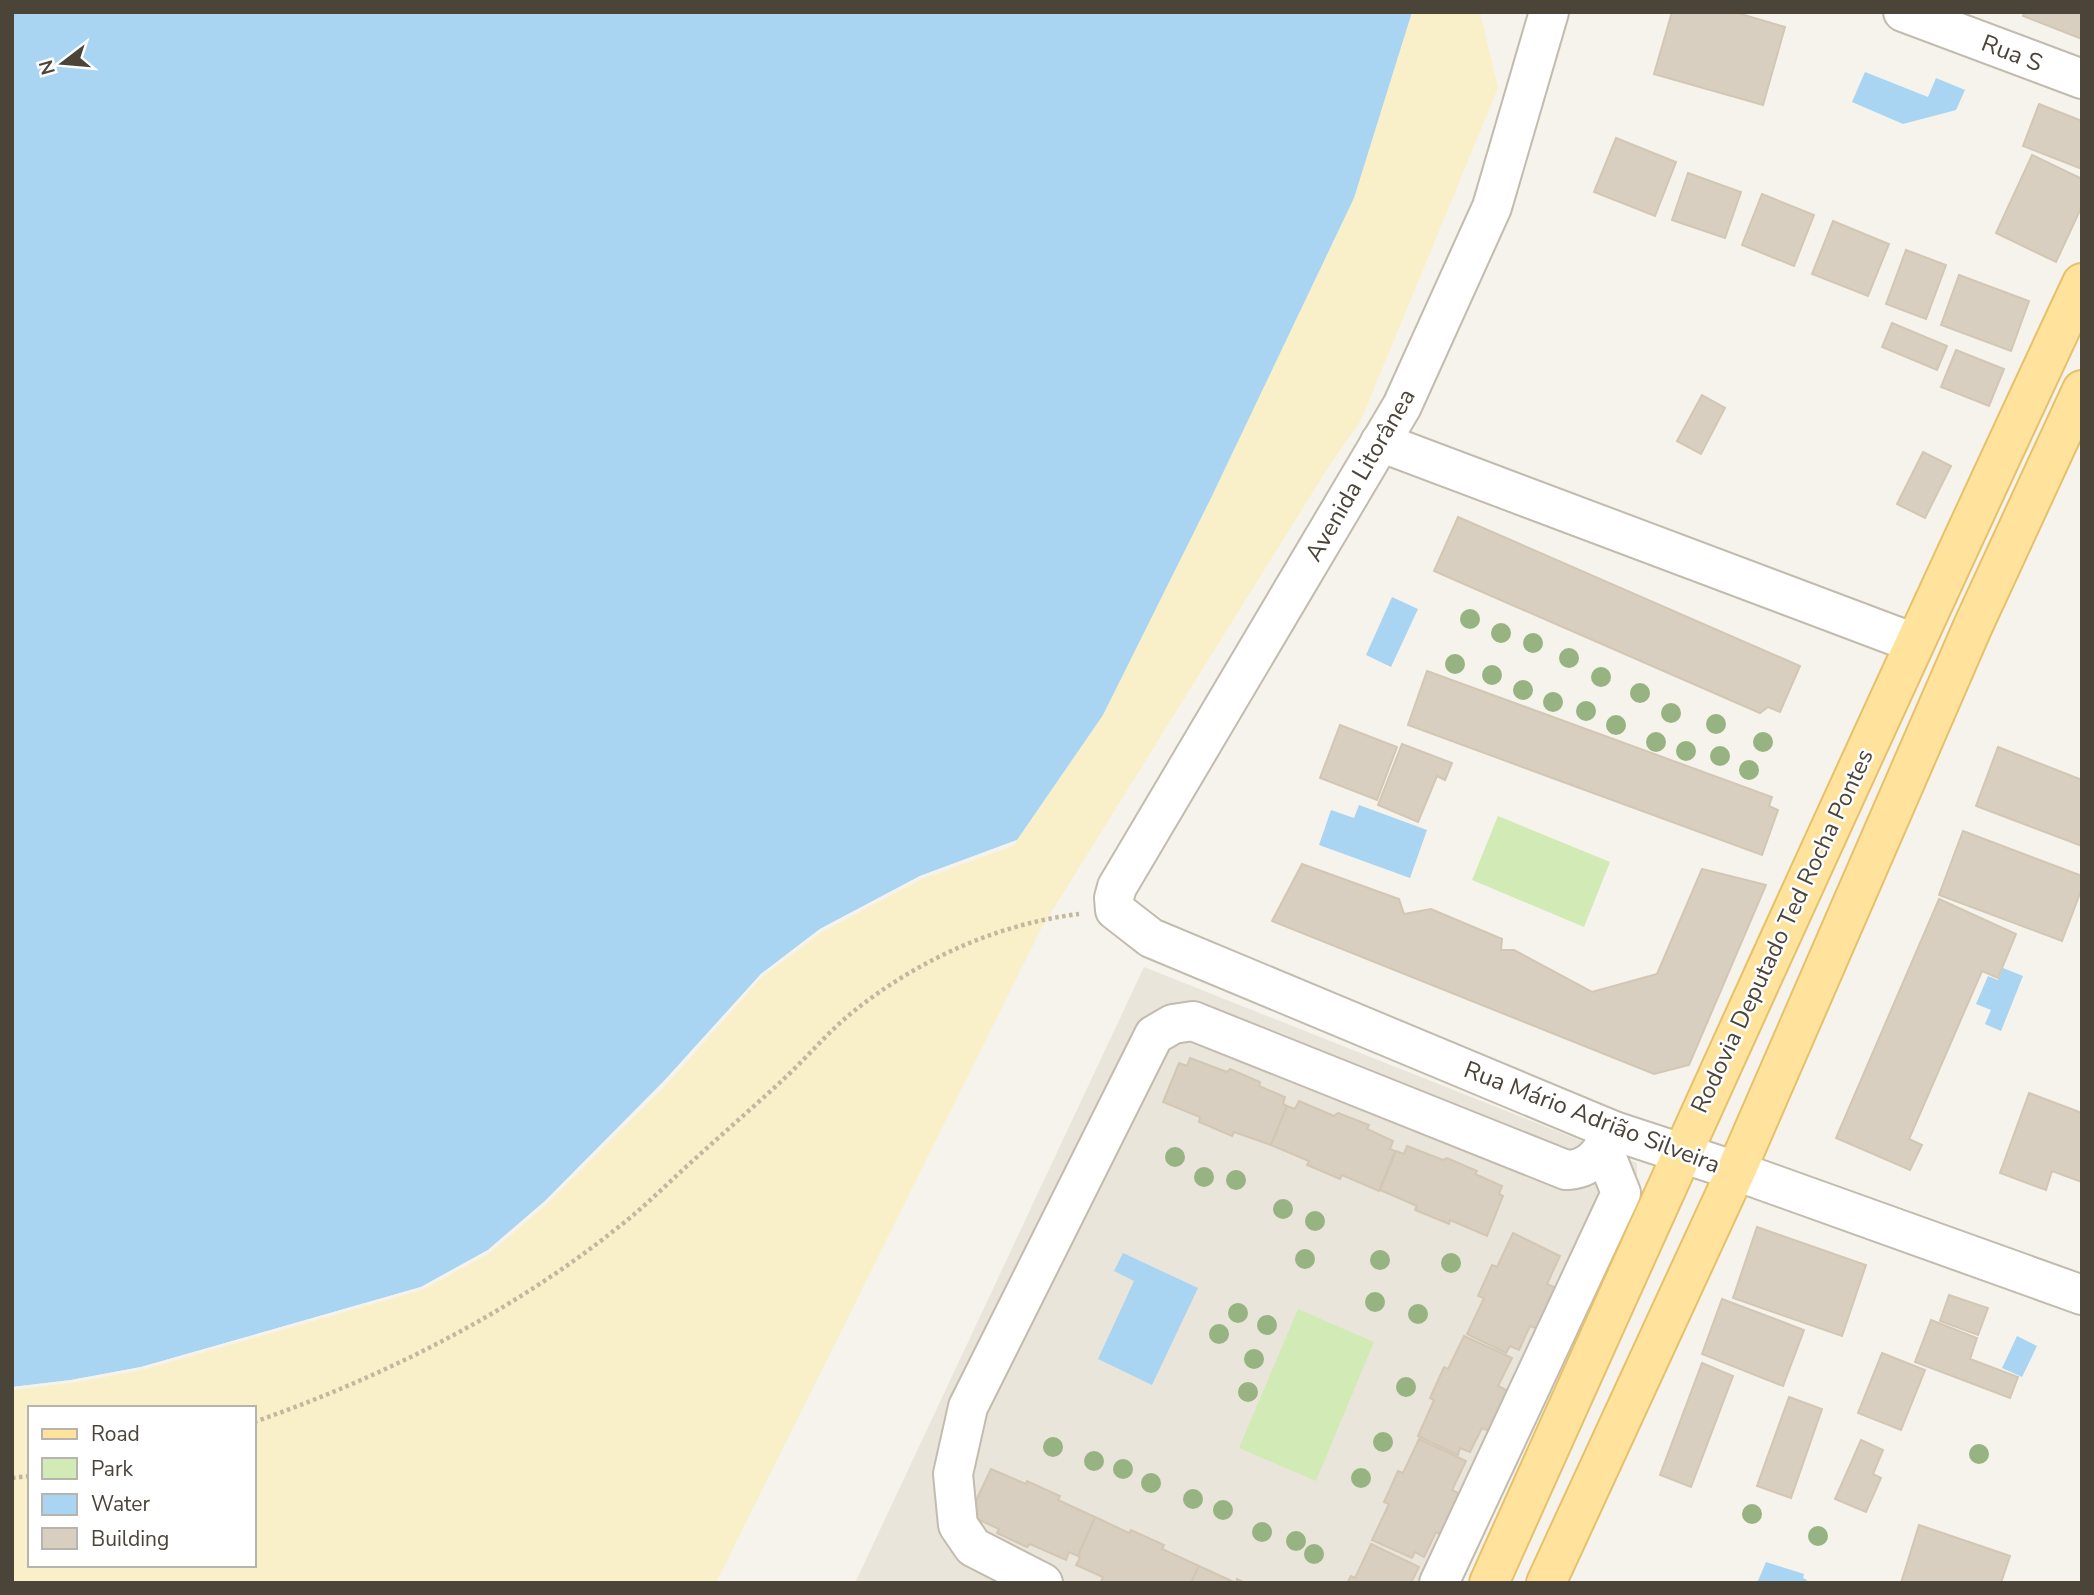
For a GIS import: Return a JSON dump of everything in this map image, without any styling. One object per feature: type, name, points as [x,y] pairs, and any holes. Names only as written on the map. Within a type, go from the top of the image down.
[{"type":"main road","name":"Rodovia Deputado Ted Rocha Pontes","points":[[1489,1583],[1914,643],[2082,283]]},
{"type":"main road","name":"Rodovia Deputado Ted Rocha Pontes","points":[[1546,1583],[1736,1171],[1973,626],[2082,390]]},
{"type":"street","name":"Avenida Litorânea","points":[[1115,910],[1117,887],[1402,406],[1492,207],[1549,12]]},
{"type":"street","name":"Rua S","points":[[1903,12],[2082,79]]},
{"type":"street","points":[[1380,442],[1914,643]]},
{"type":"street","name":"Rua Mário Adrião Silveira","points":[[1115,910],[1151,938],[1609,1139],[1681,1154],[1736,1171],[2082,1295]]},
{"type":"street","points":[[1043,1583],[973,1548],[958,1525],[953,1474],[968,1407],[1154,1035],[1173,1024],[1193,1021],[1566,1170],[1583,1168],[1609,1139]]},
{"type":"street","points":[[1439,1583],[1621,1193],[1609,1139]]},
{"type":"path","points":[[256,1421],[368,1378],[438,1343],[560,1270],[617,1229],[791,1072],[852,1012],[904,976],[968,943],[1016,926],[1115,910]]},
{"type":"shaded area","points":[[1144,967],[1637,1163],[1637,1194],[1457,1583],[855,1583]]},
{"type":"green space","points":[[1498,816],[1610,862],[1584,927],[1472,880]]},
{"type":"green space","points":[[1298,1309],[1374,1342],[1316,1481],[1239,1448]]},
{"type":"sand","points":[[1412,12],[1480,12],[1498,88],[1361,420],[1329,466],[1042,927],[716,1583],[12,1583],[12,1387],[761,974],[820,929],[920,876],[1017,840],[1103,715],[1211,498],[1354,198]]},
{"type":"water","points":[[12,12],[1412,12],[1354,198],[1211,498],[1103,715],[1017,840],[920,876],[820,929],[761,974],[664,1081],[545,1201],[488,1250],[421,1287],[141,1367],[71,1380],[12,1387]]},
{"type":"water","points":[[1865,72],[1928,97],[1936,78],[1965,90],[1956,110],[1903,124],[1852,102]]},
{"type":"water","points":[[1392,597],[1418,609],[1391,667],[1366,655]]},
{"type":"water","points":[[1359,805],[1427,830],[1410,878],[1319,845],[1331,810],[1354,818]]},
{"type":"water","points":[[2003,968],[2023,976],[2001,1031],[1985,1024],[1991,1010],[1976,1004],[1988,976],[1998,980]]},
{"type":"water","points":[[1123,1253],[1198,1288],[1152,1385],[1098,1359],[1134,1281],[1114,1271]]},
{"type":"water","points":[[2017,1336],[2037,1346],[2022,1377],[2002,1368]]},
{"type":"water","points":[[1766,1562],[1804,1574],[1806,1583],[1757,1583]]},
{"type":"pier","points":[[1017,840],[1015,845],[922,879],[822,932],[763,976],[667,1084],[547,1204],[490,1253],[422,1290],[142,1370],[12,1390],[12,1387],[71,1380],[141,1367],[421,1287],[488,1250],[545,1201],[664,1081],[761,974],[820,929],[920,876]]},
{"type":"building","points":[[1672,12],[1734,12],[1785,27],[1763,105],[1654,74]]},
{"type":"building","points":[[2024,12],[2082,12],[2082,39],[2023,16]]},
{"type":"building","points":[[2039,104],[2082,121],[2082,169],[2023,146]]},
{"type":"building","points":[[1616,138],[1676,162],[1655,216],[1594,192]]},
{"type":"building","points":[[2032,155],[2082,179],[2082,206],[2056,262],[1996,233]]},
{"type":"building","points":[[1688,173],[1741,192],[1725,238],[1672,220]]},
{"type":"building","points":[[1762,194],[1814,215],[1794,266],[1742,245]]},
{"type":"building","points":[[1833,221],[1889,244],[1868,296],[1812,274]]},
{"type":"building","points":[[1906,250],[1946,265],[1926,319],[1886,304]]},
{"type":"building","points":[[1959,275],[2029,301],[2011,351],[1941,325]]},
{"type":"building","points":[[1892,323],[1947,346],[1937,370],[1882,347]]},
{"type":"building","points":[[1956,350],[2004,369],[1989,406],[1941,387]]},
{"type":"building","points":[[1702,395],[1725,408],[1701,454],[1677,441]]},
{"type":"building","points":[[1923,452],[1951,466],[1925,518],[1897,504]]},
{"type":"building","points":[[1458,517],[1800,666],[1780,712],[1768,707],[1760,713],[1434,571]]},
{"type":"building","points":[[1427,671],[1772,797],[1769,806],[1778,810],[1762,855],[1408,725]]},
{"type":"building","points":[[1340,725],[1397,747],[1377,800],[1320,778]]},
{"type":"building","points":[[1402,744],[1452,763],[1445,780],[1437,776],[1418,822],[1378,805]]},
{"type":"building","points":[[1998,747],[2082,780],[2082,846],[1976,806]]},
{"type":"building","points":[[1963,831],[2082,876],[2082,888],[2062,941],[1939,895]]},
{"type":"building","points":[[1302,864],[1399,899],[1404,914],[1431,909],[1502,939],[1501,950],[1514,950],[1592,992],[1657,974],[1702,869],[1766,885],[1689,1065],[1654,1074],[1272,921]]},
{"type":"building","points":[[1939,899],[2016,934],[1998,978],[1982,971],[1909,1139],[1922,1145],[1910,1170],[1836,1138]]},
{"type":"building","points":[[1190,1058],[1227,1072],[1230,1069],[1285,1097],[1283,1104],[1287,1106],[1271,1145],[1234,1132],[1232,1136],[1199,1122],[1200,1117],[1163,1102],[1179,1063],[1187,1066]]},
{"type":"building","points":[[2029,1093],[2082,1113],[2082,1182],[2052,1171],[2046,1190],[2000,1173]]},
{"type":"building","points":[[1299,1101],[1334,1116],[1338,1113],[1369,1125],[1367,1129],[1393,1141],[1390,1149],[1395,1151],[1379,1191],[1342,1175],[1340,1179],[1307,1165],[1309,1161],[1271,1145],[1287,1106],[1295,1109]]},
{"type":"building","points":[[1407,1146],[1443,1160],[1447,1158],[1502,1186],[1499,1194],[1503,1196],[1487,1236],[1450,1220],[1449,1224],[1415,1210],[1417,1206],[1380,1190],[1396,1151],[1404,1154]]},
{"type":"building","points":[[1757,1227],[1866,1265],[1842,1336],[1733,1298]]},
{"type":"building","points":[[1513,1233],[1560,1256],[1547,1284],[1556,1288],[1538,1329],[1530,1326],[1519,1350],[1510,1346],[1506,1353],[1467,1334],[1484,1298],[1478,1296],[1492,1265],[1497,1267]]},
{"type":"building","points":[[1949,1295],[1988,1308],[1978,1335],[1940,1321]]},
{"type":"building","points":[[1722,1299],[1804,1330],[1783,1386],[1702,1354]]},
{"type":"building","points":[[1931,1320],[1977,1338],[1970,1359],[2018,1377],[2010,1398],[1915,1362]]},
{"type":"building","points":[[1464,1336],[1512,1358],[1498,1386],[1508,1391],[1489,1431],[1482,1428],[1470,1452],[1460,1448],[1458,1455],[1418,1436],[1434,1400],[1430,1398],[1444,1367],[1448,1369]]},
{"type":"building","points":[[1882,1353],[1925,1370],[1901,1430],[1858,1413]]},
{"type":"building","points":[[1702,1363],[1733,1376],[1691,1487],[1660,1475]]},
{"type":"building","points":[[1789,1397],[1822,1409],[1791,1498],[1757,1486]]},
{"type":"building","points":[[1419,1439],[1466,1461],[1452,1490],[1462,1495],[1443,1536],[1436,1532],[1424,1557],[1415,1552],[1412,1558],[1372,1540],[1389,1504],[1384,1502],[1398,1471],[1403,1473]]},
{"type":"building","points":[[1861,1440],[1883,1450],[1873,1474],[1881,1478],[1866,1512],[1835,1499]]},
{"type":"building","points":[[991,1469],[1060,1496],[1058,1500],[1095,1517],[1078,1556],[1069,1552],[1066,1560],[1030,1544],[1027,1547],[997,1533],[999,1529],[973,1517],[976,1508],[973,1507]]},
{"type":"building","points":[[1095,1517],[1164,1545],[1162,1549],[1199,1566],[1191,1583],[1101,1582],[1103,1577],[1076,1565]]},
{"type":"building","points":[[1919,1525],[2010,1556],[2001,1583],[1901,1583]]},
{"type":"building","points":[[1371,1544],[1419,1567],[1411,1583],[1347,1583],[1351,1576],[1355,1578]]},
{"type":"building","points":[[1199,1566],[1236,1583],[1191,1583]]}]
